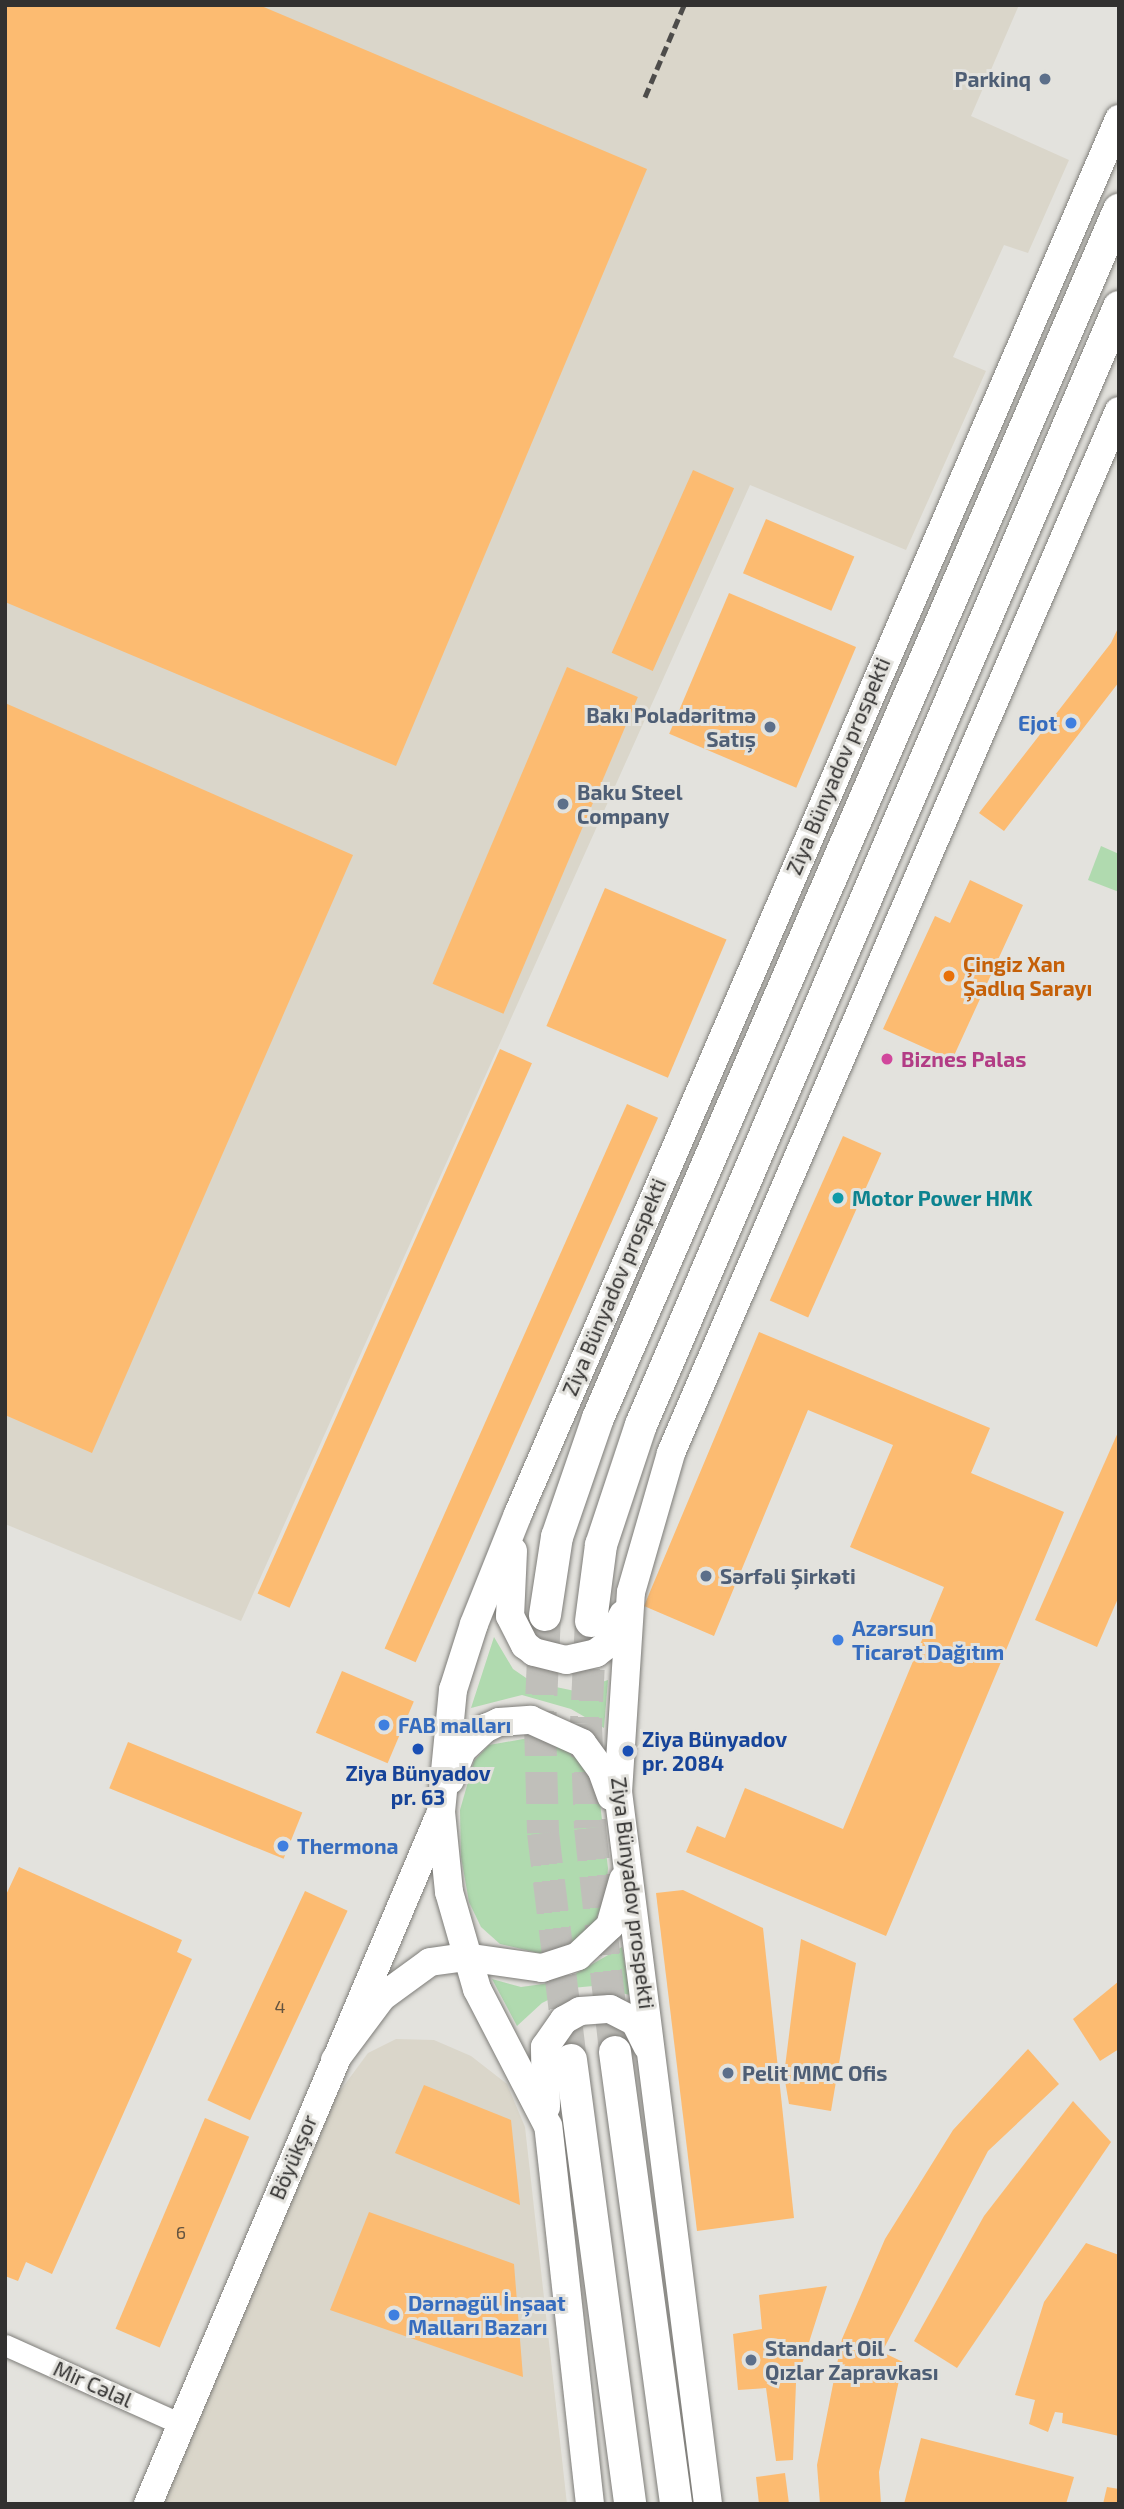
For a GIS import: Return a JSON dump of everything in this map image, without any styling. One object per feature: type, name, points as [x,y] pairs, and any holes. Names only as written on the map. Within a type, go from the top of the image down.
[{"type":"main road","name":"Ziya Bünyadov prospekti","points":[[590,2504],[548,2126],[465,1957],[449,1892],[442,1812],[453,1690],[474,1624],[518,1514],[1119,119]]},
{"type":"main road","name":"Ziya Bünyadov prospekti","points":[[545,1615],[557,1537],[598,1418],[1119,210]]},
{"type":"main road","points":[[591,1621],[601,1545],[642,1425],[1119,307]]},
{"type":"main road","name":"Ziya Bünyadov prospekti","points":[[708,2504],[656,2076],[625,1861],[617,1762],[631,1592],[671,1453],[1119,411]]},
{"type":"main road","points":[[518,1514],[508,1598],[517,1632],[534,1652],[566,1660],[596,1653],[618,1628],[631,1592]]},
{"type":"main road","points":[[335,2060],[400,1980],[430,1962],[465,1957],[542,1968],[578,1956],[610,1926],[625,1861],[610,1793],[593,1755],[563,1732],[531,1720],[499,1721],[474,1736],[453,1769],[442,1812]]},
{"type":"main road","name":"Böyükşor","points":[[148,2504],[442,1812]]},
{"type":"main road","points":[[548,2126],[545,2047],[564,2020],[580,2011],[610,2009],[635,2022],[656,2076]]},
{"type":"main road","points":[[615,2052],[676,2504]]},
{"type":"main road","points":[[571,2060],[630,2504]]},
{"type":"street","name":"Mir Cəlal","points":[[5,2345],[181,2424]]},
{"type":"shaded area","points":[[5,5],[1019,5],[971,116],[1069,160],[1028,253],[1004,245],[953,357],[986,371],[906,550],[750,485],[241,1621],[5,1524]]},
{"type":"shaded area","name":"Dərnəgül İnşaat Malları Bazarı","points":[[396,2039],[434,2040],[471,2056],[507,2084],[525,2127],[567,2504],[163,2504],[329,2106],[368,2053]]},
{"type":"green space","points":[[1101,846],[1119,854],[1119,892],[1088,880]]},
{"type":"green space","points":[[494,1637],[513,1669],[532,1682],[575,1691],[608,1680],[604,1728],[571,1709],[522,1695],[471,1708]]},
{"type":"green space","points":[[540,1736],[573,1750],[591,1773],[599,1795],[608,1868],[606,1893],[594,1925],[581,1941],[543,1954],[500,1944],[481,1927],[469,1902],[461,1857],[460,1810],[474,1761],[489,1745]]},
{"type":"green space","points":[[622,1947],[630,1995],[593,1986],[572,1988],[542,2003],[517,2026],[492,1979],[521,1987],[543,1984],[570,1977]]},
{"type":"building","points":[[5,5],[259,5],[647,169],[396,766],[5,602]]},
{"type":"building","points":[[693,470],[734,488],[653,671],[612,653]]},
{"type":"building","points":[[766,519],[854,557],[831,611],[743,573]]},
{"type":"building","points":[[729,593],[856,647],[796,788],[669,734]]},
{"type":"building","points":[[1119,626],[1119,682],[1004,831],[979,813],[1111,643]]},
{"type":"building","points":[[567,667],[638,697],[503,1014],[433,984]]},
{"type":"building","points":[[5,703],[353,855],[92,1453],[5,1415]]},
{"type":"building","name":"Çingiz Xan Şadlıq Sarayı","points":[[970,880],[1023,905],[952,1060],[883,1029],[935,916],[950,923]]},
{"type":"building","points":[[605,888],[727,940],[668,1078],[546,1026]]},
{"type":"building","points":[[500,1049],[532,1063],[290,1608],[258,1593]]},
{"type":"building","points":[[627,1104],[658,1118],[416,1662],[385,1648]]},
{"type":"building","name":"Motor Power HMK","points":[[843,1136],[881,1153],[808,1318],[770,1300]]},
{"type":"building","points":[[759,1332],[990,1428],[971,1473],[1064,1512],[886,1936],[686,1852],[697,1826],[725,1838],[745,1788],[843,1829],[944,1587],[850,1547],[893,1445],[808,1410],[714,1636],[644,1606]]},
{"type":"building","points":[[1119,1430],[1119,1596],[1097,1647],[1035,1620]]},
{"type":"building","points":[[342,1671],[414,1701],[388,1763],[316,1733]]},
{"type":"building","points":[[128,1742],[302,1812],[284,1859],[109,1788]]},
{"type":"building","points":[[19,1867],[182,1940],[177,1952],[192,1959],[52,2274],[26,2262],[18,2281],[5,2276],[5,1897]]},
{"type":"building","name":"Pelit MMC Ofis","points":[[683,1890],[763,1928],[794,2218],[697,2231],[656,1893]]},
{"type":"building","points":[[305,1891],[348,1911],[250,2120],[207,2100]]},
{"type":"building","points":[[801,1939],[856,1963],[831,2111],[789,2104],[784,2075]]},
{"type":"building","points":[[1119,1981],[1119,2049],[1100,2061],[1073,2019]]},
{"type":"building","points":[[1028,2049],[1059,2084],[988,2151],[882,2352],[903,2362],[879,2472],[881,2504],[820,2504],[817,2465],[842,2339],[885,2239],[953,2130]]},
{"type":"building","points":[[424,2085],[511,2120],[520,2205],[395,2153]]},
{"type":"building","points":[[1073,2101],[1111,2142],[957,2368],[914,2341],[984,2216]]},
{"type":"building","points":[[205,2118],[249,2137],[160,2348],[116,2329]]},
{"type":"building","points":[[369,2212],[514,2264],[523,2377],[330,2310]]},
{"type":"building","points":[[1086,2243],[1119,2255],[1119,2436],[1062,2423],[1063,2413],[1055,2412],[1048,2432],[1029,2424],[1035,2400],[1015,2395],[1044,2302]]},
{"type":"building","points":[[827,2286],[796,2383],[793,2460],[776,2461],[766,2388],[738,2390],[733,2334],[762,2329],[759,2295]]},
{"type":"building","points":[[921,2438],[1074,2477],[1066,2504],[904,2504]]},
{"type":"building","points":[[785,2473],[789,2504],[759,2504],[756,2477]]},
{"type":"building","points":[[1107,2487],[1119,2489],[1119,2504],[1103,2504]]},
{"type":"tunnel","points":[[545,1615],[540,1724],[543,1833],[571,2060]]},
{"type":"tunnel","points":[[591,1621],[586,1724],[590,1828],[615,2052]]},
{"type":"railway","points":[[645,97],[684,5]]},
{"type":"place","name":"Parkinq","points":[[1045,79]]},
{"type":"place","name":"Ejot","points":[[1071,723]]},
{"type":"place","name":"Bakı Poladəritmə Satış","points":[[770,727]]},
{"type":"place","name":"Baku Steel Company","points":[[563,804]]},
{"type":"place","name":"Çingiz Xan Şadlıq Sarayı","points":[[949,976]]},
{"type":"place","name":"Biznes Palas","points":[[887,1059]]},
{"type":"place","name":"Motor Power HMK","points":[[838,1198]]},
{"type":"place","name":"Sərfəli Şirkəti","points":[[706,1576]]},
{"type":"place","name":"Azərsun Ticarət Dağıtım","points":[[838,1640]]},
{"type":"place","name":"FAB malları","points":[[384,1725]]},
{"type":"place","name":"Ziya Bünyadov pr. 63","points":[[418,1749]]},
{"type":"place","name":"Ziya Bünyadov pr. 2084","points":[[628,1751]]},
{"type":"place","name":"Thermona","points":[[283,1846]]},
{"type":"place","name":"Pelit MMC Ofis","points":[[728,2073]]},
{"type":"place","name":"Dərnəgül İnşaat Malları Bazarı","points":[[394,2315]]},
{"type":"place","name":"Standart Oil - Qızlar Zapravkası","points":[[751,2360]]}]
